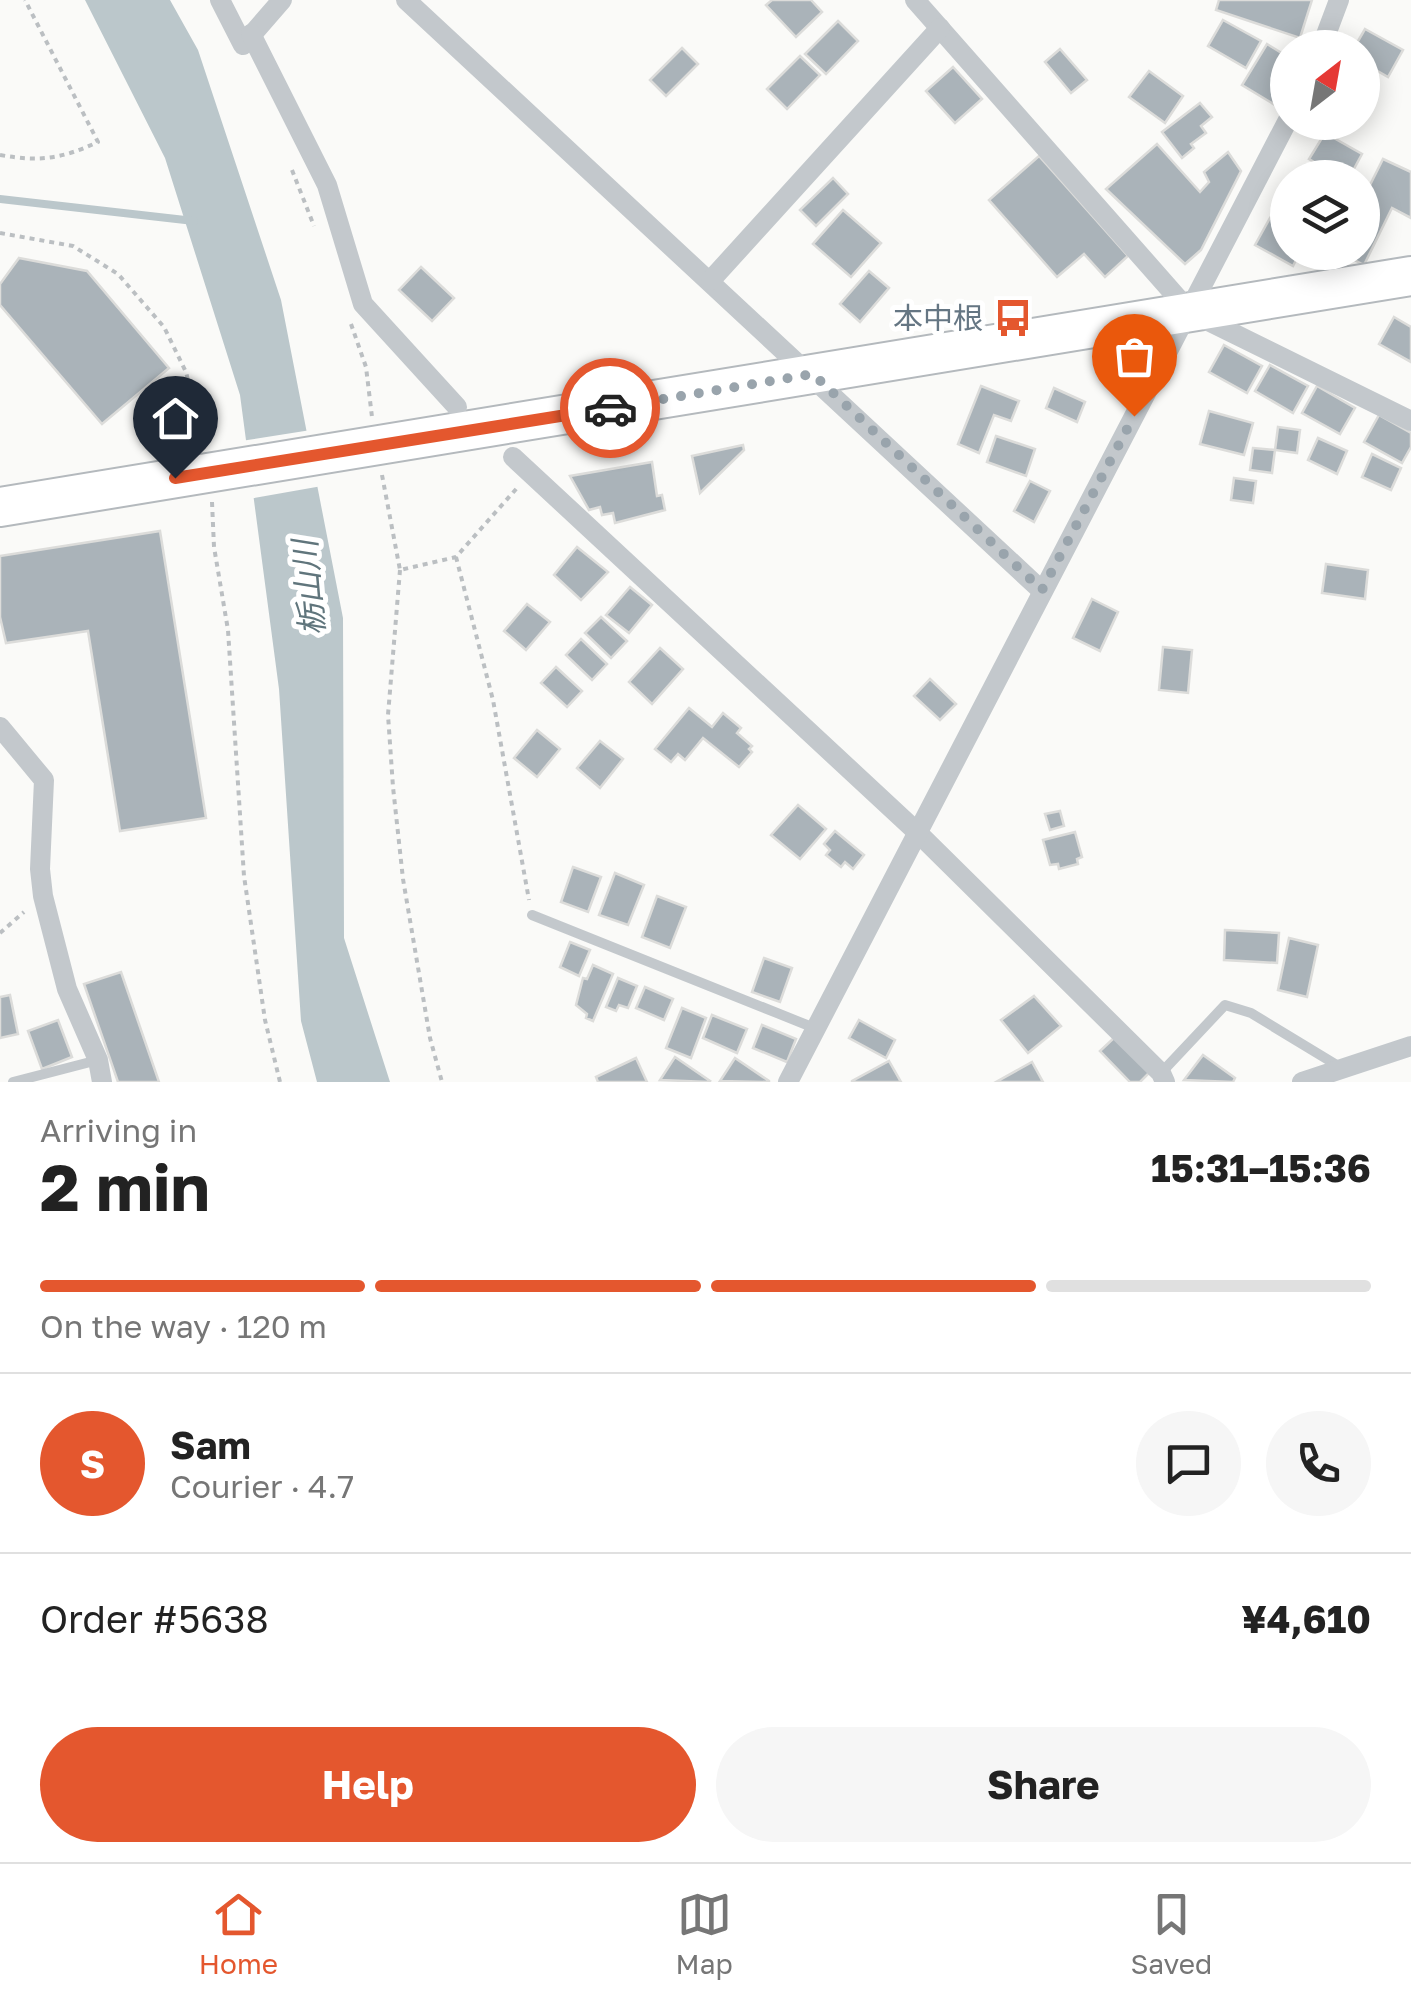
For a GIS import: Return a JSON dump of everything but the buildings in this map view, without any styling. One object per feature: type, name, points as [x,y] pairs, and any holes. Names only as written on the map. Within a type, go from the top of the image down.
[{"type":"highway","points":[[0,507],[1411,276]]},
{"type":"street","points":[[220,0],[243,45],[282,0]]},
{"type":"street","points":[[406,0],[1042,590]]},
{"type":"street","points":[[916,0],[1190,312],[1411,421]]},
{"type":"street","points":[[1327,30],[1338,0]]},
{"type":"street","points":[[710,280],[940,28]]},
{"type":"street","points":[[250,34],[327,185],[364,304],[457,407]]},
{"type":"street","points":[[788,1082],[1278,140]]},
{"type":"street","points":[[513,458],[918,832],[1163,1077]]},
{"type":"street","points":[[0,727],[44,780],[40,868],[43,896],[67,989],[98,1060],[102,1082]]},
{"type":"street","points":[[1302,1082],[1411,1046]]},
{"type":"lane","points":[[532,915],[817,1030]]},
{"type":"lane","points":[[1163,1077],[1225,1006],[1250,1013],[1341,1068]]},
{"type":"lane","points":[[13,1082],[98,1060]]},
{"type":"path","points":[[0,155],[34,161],[78,152],[98,142],[25,0]]},
{"type":"path","points":[[291,167],[318,236]]},
{"type":"path","points":[[0,233],[73,246],[118,274],[164,328],[186,372],[221,471],[214,547],[228,630],[244,876],[265,1020],[280,1082]]},
{"type":"path","points":[[348,318],[366,366],[359,450],[400,570],[388,715],[393,787],[403,879],[430,1038],[442,1082]]},
{"type":"path","points":[[400,570],[456,558],[530,474]]},
{"type":"path","points":[[456,558],[493,700],[532,915]]},
{"type":"path","points":[[0,933],[43,896]]},
{"type":"water","name":"栃山川","points":[[85,0],[170,0],[198,50],[281,300],[343,618],[344,938],[390,1082],[317,1082],[301,1021],[279,689],[240,395],[165,158]]},
{"type":"pier","points":[[311,430],[322,486],[249,499],[241,441]]},
{"type":"waterway","points":[[0,199],[194,221]]},
{"type":"way so far","points":[[610,408],[813,374],[1042,590],[1134,416]]},
{"type":"place","name":"本中根","points":[[1013,318]]},
{"type":"route","points":[[175,478],[610,408]]}]
